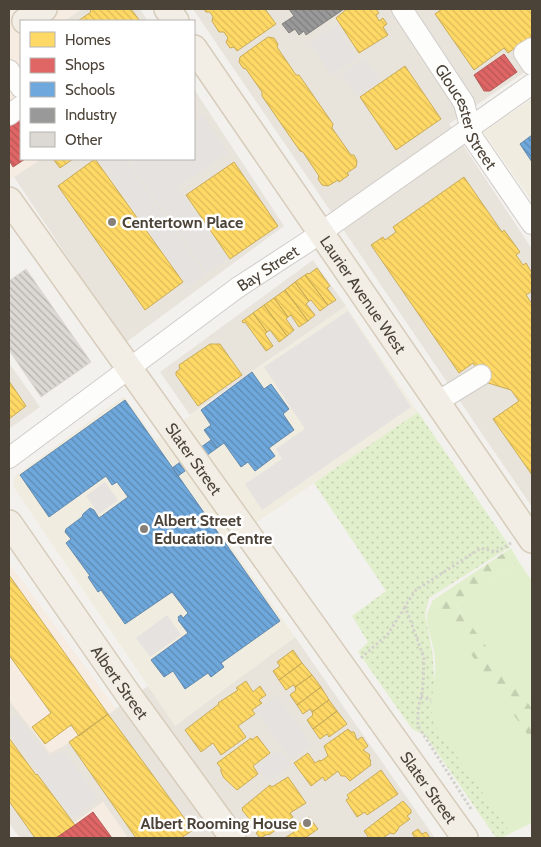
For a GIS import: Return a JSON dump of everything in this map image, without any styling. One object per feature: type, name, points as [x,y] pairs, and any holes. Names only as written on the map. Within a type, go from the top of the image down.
[{"type":"main road","points":[[28,20],[44,9]]},
{"type":"main road","points":[[167,9],[175,20]]},
{"type":"main road","points":[[9,33],[20,25]]},
{"type":"main road","name":"Laurier Avenue West","points":[[195,49],[437,402],[526,539]]},
{"type":"main road","name":"Slater Street","points":[[9,200],[128,370],[468,827]]},
{"type":"main road","name":"Albert Street","points":[[9,523],[128,694],[233,838]]},
{"type":"street","name":"Gloucester Street","points":[[402,9],[464,104],[473,138],[532,224]]},
{"type":"street","points":[[532,48],[524,53],[532,65]]},
{"type":"street","points":[[9,70],[20,86]]},
{"type":"street","name":"Bay Street","points":[[9,458],[236,288],[321,232],[532,84]]},
{"type":"street","points":[[9,115],[20,107]]},
{"type":"street","points":[[437,402],[480,375]]},
{"type":"path","points":[[358,660],[388,634],[416,590],[482,548],[496,552],[526,539]]},
{"type":"path","points":[[406,606],[424,658],[423,687],[418,710],[418,726],[467,801],[470,808],[468,827]]},
{"type":"path","points":[[421,696],[431,700]]},
{"type":"shaded area","points":[[9,9],[82,9],[66,20],[20,20],[20,160],[39,160],[9,180]]},
{"type":"shaded area","points":[[82,9],[140,9],[147,20],[66,20]]},
{"type":"shaded area","points":[[193,9],[532,9],[532,67],[449,124],[532,249],[532,507]]},
{"type":"shaded area","points":[[336,25],[357,58],[331,75],[310,42]]},
{"type":"shaded area","points":[[366,58],[380,81],[357,96],[342,73]]},
{"type":"shaded area","points":[[195,91],[284,226],[125,343],[14,177],[40,160],[195,160]]},
{"type":"shaded area","points":[[532,99],[532,201],[483,132]]},
{"type":"shaded area","points":[[203,115],[228,153],[179,186],[184,197],[227,259],[207,273],[130,163],[135,160],[195,160],[195,120]]},
{"type":"shaded area","points":[[100,160],[126,160],[205,275],[188,287]]},
{"type":"shaded area","points":[[313,260],[346,306],[190,415],[160,372]]},
{"type":"shaded area","name":"Albert Street Education Centre","points":[[346,306],[418,412],[228,542],[295,637],[175,726],[13,486],[15,476],[124,396],[156,440]]},
{"type":"shaded area","points":[[348,311],[411,407],[262,510],[245,484],[282,459],[276,449],[305,429],[264,367]]},
{"type":"shaded area","points":[[9,363],[40,407],[9,429]]},
{"type":"shaded area","points":[[105,482],[118,500],[99,514],[86,496]]},
{"type":"shaded area","points":[[9,563],[116,709],[65,745],[50,753],[9,700]]},
{"type":"shaded area","points":[[167,615],[181,635],[150,657],[136,638]]},
{"type":"shaded area","points":[[295,637],[435,838],[128,838],[103,802],[53,838],[20,838],[9,823],[9,700],[50,753],[65,745],[148,686],[176,725]]},
{"type":"shaded area","points":[[277,696],[312,745],[292,760],[256,711]]},
{"type":"shaded area","points":[[16,715],[50,758],[65,751],[98,800],[72,818],[9,732],[9,720]]},
{"type":"shaded area","points":[[280,750],[291,765],[267,782],[256,766]]},
{"type":"shaded area","points":[[103,802],[128,838],[53,838]]},
{"type":"green space","points":[[418,412],[510,547],[429,598],[425,614],[433,657],[436,722],[511,833],[501,838],[496,838],[426,736],[412,729],[358,652],[368,642],[352,616],[386,591],[314,483]]},
{"type":"green space","points":[[511,548],[519,562],[456,606],[532,699],[532,762],[429,616],[433,600]]},
{"type":"green space","points":[[519,562],[532,581],[532,709],[456,605]]},
{"type":"green space","points":[[433,600],[532,741],[532,823],[511,833],[434,724],[432,699],[435,657],[427,620],[427,613]]},
{"type":"building: Homes","points":[[90,9],[131,9],[139,20],[79,20],[91,12]]},
{"type":"building: Homes","points":[[204,9],[265,9],[276,24],[237,51],[234,47],[230,48],[226,42],[228,38],[224,32],[219,32],[212,21],[213,17],[210,12],[206,12]]},
{"type":"building: Homes","points":[[347,9],[376,9],[379,13],[376,15],[379,21],[383,18],[387,24],[383,27],[388,35],[359,53],[336,18]]},
{"type":"building: Homes","points":[[442,9],[532,9],[532,36],[508,53],[504,48],[474,70],[435,14]]},
{"type":"building: Homes","points":[[268,37],[274,38],[278,44],[277,47],[296,75],[299,75],[333,124],[332,128],[357,161],[356,167],[339,182],[338,180],[328,186],[322,185],[318,179],[319,176],[303,152],[300,151],[262,96],[262,92],[239,62],[240,57]]},
{"type":"building: Homes","points":[[405,66],[441,119],[396,150],[360,97]]},
{"type":"building: Homes","points":[[54,160],[72,160],[60,168]]},
{"type":"building: Homes","name":"Centertown Place","points":[[96,160],[183,282],[145,310],[58,186]]},
{"type":"building: Homes","points":[[234,162],[278,226],[230,259],[186,195]]},
{"type":"building: Homes","points":[[464,177],[502,232],[504,230],[520,252],[516,255],[523,265],[526,263],[532,273],[530,276],[532,279],[532,291],[526,295],[532,304],[532,475],[493,419],[519,401],[511,390],[485,382],[473,363],[459,373],[371,245],[383,237],[385,240],[396,232],[393,227]]},
{"type":"building: Homes","points":[[317,268],[330,286],[327,288],[336,300],[328,305],[305,275]]},
{"type":"building: Homes","points":[[305,275],[328,305],[320,311],[311,300],[309,301],[295,282]]},
{"type":"building: Homes","points":[[295,282],[309,301],[306,304],[315,315],[308,321],[285,290]]},
{"type":"building: Homes","points":[[285,290],[308,321],[299,327],[291,315],[288,317],[274,298]]},
{"type":"building: Homes","points":[[274,298],[288,317],[286,319],[294,330],[287,336],[264,305]]},
{"type":"building: Homes","points":[[264,305],[287,336],[279,342],[270,330],[267,332],[253,313]]},
{"type":"building: Homes","points":[[253,313],[267,332],[265,334],[273,346],[266,351],[245,322],[243,323],[242,321]]},
{"type":"building: Homes","points":[[210,344],[220,344],[242,375],[198,406],[176,375],[176,372],[180,369],[179,365]]},
{"type":"building: Homes","points":[[9,381],[26,406],[9,419]]},
{"type":"building: Homes","points":[[9,575],[108,714],[79,736],[71,725],[45,744],[32,727],[51,713],[9,655]]},
{"type":"building: Homes","points":[[293,650],[302,663],[279,680],[273,671],[280,666],[277,662]]},
{"type":"building: Homes","points":[[302,663],[312,675],[295,687],[293,685],[286,690],[279,680]]},
{"type":"building: Homes","points":[[312,675],[321,687],[297,705],[290,695],[296,690],[295,687]]},
{"type":"building: Homes","points":[[246,681],[253,692],[260,686],[266,695],[259,700],[262,703],[252,710],[255,714],[238,726],[246,737],[221,755],[213,743],[201,752],[185,730],[218,703],[238,690],[236,688]]},
{"type":"building: Homes","points":[[321,687],[329,700],[312,712],[310,709],[303,714],[297,705]]},
{"type":"building: Homes","points":[[329,700],[337,711],[313,729],[307,720],[313,715],[312,712]]},
{"type":"building: Homes","points":[[337,711],[347,724],[329,737],[327,734],[320,739],[313,729]]},
{"type":"building: Homes","points":[[108,714],[193,830],[181,838],[136,838],[69,742]]},
{"type":"building: Homes","points":[[348,729],[354,732],[357,740],[362,737],[368,746],[363,750],[370,755],[371,765],[350,781],[345,776],[341,776],[338,771],[325,781],[323,777],[311,786],[294,763],[308,753],[315,763],[321,761],[328,756],[324,746]]},
{"type":"building: Homes","points":[[257,736],[270,753],[253,766],[258,774],[237,790],[224,778],[221,768],[217,763],[251,738],[252,740]]},
{"type":"building: Homes","points":[[9,738],[75,825],[56,838],[35,838],[9,801]]},
{"type":"building: Homes","points":[[381,770],[398,794],[367,815],[365,812],[357,817],[346,800],[349,798],[347,795]]},
{"type":"building: Homes","points":[[288,777],[306,803],[290,813],[293,817],[269,835],[260,838],[256,833],[258,832],[257,828],[242,808],[270,785],[272,787]]},
{"type":"building: Homes","points":[[403,801],[411,810],[411,813],[407,816],[410,819],[399,827],[394,834],[390,833],[383,838],[369,838],[364,831]]},
{"type":"building: Homes","name":"Albert Rooming House","points":[[309,817],[318,829],[305,838],[285,838],[294,832],[292,829]]},
{"type":"building: Homes","points":[[418,829],[422,834],[426,832],[430,838],[415,838],[412,833]]},
{"type":"building: Shops","points":[[504,54],[517,72],[490,91],[484,91],[474,75]]},
{"type":"building: Shops","points":[[20,114],[20,160],[24,160],[13,167],[9,160],[9,122]]},
{"type":"building: Shops","points":[[93,812],[112,838],[56,838],[75,825]]},
{"type":"building: Schools","points":[[532,135],[532,162],[520,144]]},
{"type":"building: Schools","points":[[252,372],[264,389],[271,384],[289,409],[283,414],[294,430],[269,448],[275,456],[255,471],[248,462],[241,467],[224,443],[217,448],[204,430],[211,425],[201,410]]},
{"type":"building: Schools","points":[[125,400],[280,621],[221,663],[224,667],[211,677],[208,673],[185,689],[173,671],[164,677],[151,660],[188,633],[178,620],[178,617],[181,615],[183,618],[188,613],[172,592],[125,624],[101,590],[98,592],[88,577],[90,576],[66,543],[71,539],[65,532],[66,529],[82,517],[90,508],[94,510],[99,518],[128,497],[117,482],[112,485],[106,476],[49,517],[20,475]]},
{"type":"building: Schools","points":[[211,440],[217,448],[178,476],[172,468]]},
{"type":"building: Industry","points":[[289,9],[344,9],[306,35],[304,31],[299,35],[295,29],[289,33],[282,24],[294,16]]},
{"type":"building: Other","points":[[26,269],[91,362],[41,397],[9,350],[9,281]]},
{"type":"place","name":"Centertown Place","points":[[112,222]]},
{"type":"place","name":"Albert Street Education Centre","points":[[144,529]]},
{"type":"place","name":"Albert Rooming House","points":[[307,823]]}]
